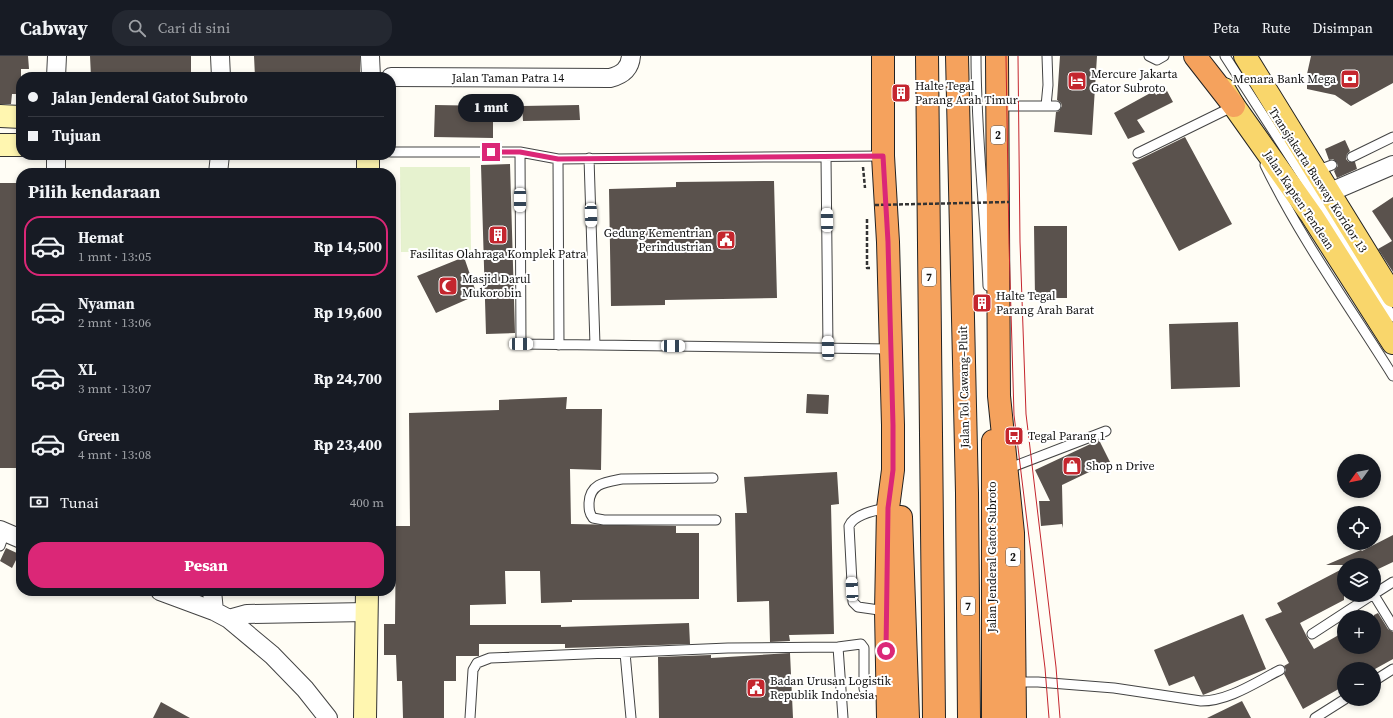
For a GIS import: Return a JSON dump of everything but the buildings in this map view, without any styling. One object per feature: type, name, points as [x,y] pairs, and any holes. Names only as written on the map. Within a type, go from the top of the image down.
[{"type":"highway","points":[[883,56],[883,156],[888,242],[893,470],[888,508],[886,611],[888,718]]},
{"type":"highway","name":"7","points":[[927,56],[934,718]]},
{"type":"highway","name":"Jalan Tol Cawang–Pluit","points":[[957,56],[967,493],[969,718]]},
{"type":"highway","name":"Jalan Jenderal Gatot Subroto","points":[[997,56],[1003,208],[999,396],[1013,533],[1015,718]]},
{"type":"highway","points":[[1195,56],[1234,106]]},
{"type":"highway","name":"Jalan Jenderal Gatot Subroto","points":[[993,718],[993,433],[999,396]]},
{"type":"highway","points":[[893,470],[900,500],[908,718]]},
{"type":"main road","name":"Jalan Kapten Tendean","points":[[1205,56],[1234,106],[1312,216],[1393,343]]},
{"type":"main road","points":[[1244,56],[1324,168],[1328,193],[1393,296]]},
{"type":"street","points":[[56,72],[57,56]]},
{"type":"street","points":[[220,56],[221,72]]},
{"type":"street","points":[[370,56],[371,72]]},
{"type":"street","name":"Jalan Taman Patra 14","points":[[396,77],[610,78],[623,73],[628,68],[631,56]]},
{"type":"street","points":[[0,116],[16,116]]},
{"type":"street","points":[[0,145],[16,145]]},
{"type":"street","points":[[1328,193],[1393,165]]},
{"type":"street","points":[[173,596],[222,615],[272,655],[305,689],[328,718]]},
{"type":"street","points":[[214,596],[222,615]]},
{"type":"street","points":[[222,615],[247,614],[367,602],[365,718]]},
{"type":"lane","points":[[976,56],[978,133],[988,293]]},
{"type":"lane","points":[[1046,106],[1048,85],[1047,56]]},
{"type":"lane","points":[[1149,56],[1157,60],[1164,56]]},
{"type":"lane","name":"Transjakarta Busway Koridor 13","points":[[1225,56],[1393,317]]},
{"type":"lane","points":[[998,106],[1056,106]]},
{"type":"lane","points":[[1138,153],[1234,106],[1278,194],[1393,376]]},
{"type":"lane","points":[[1352,157],[1393,137]]},
{"type":"lane","points":[[396,152],[520,152],[558,159],[883,156]]},
{"type":"lane","points":[[520,152],[521,344],[890,349]]},
{"type":"lane","points":[[826,156],[828,348]]},
{"type":"lane","points":[[589,158],[595,345]]},
{"type":"lane","points":[[558,159],[558,344]]},
{"type":"lane","points":[[986,250],[1003,208]]},
{"type":"lane","points":[[989,346],[999,396]]},
{"type":"lane","points":[[1007,469],[1106,430]]},
{"type":"lane","points":[[713,478],[622,480],[607,482],[593,489],[590,494],[589,510],[593,518],[604,520],[716,520]]},
{"type":"lane","points":[[886,611],[858,607],[853,602],[849,526],[854,519],[873,511],[888,508]]},
{"type":"lane","points":[[1381,590],[1393,582]]},
{"type":"lane","points":[[1312,634],[1362,602]]},
{"type":"lane","points":[[1378,602],[1393,626]]},
{"type":"lane","points":[[470,718],[473,670],[477,663],[482,660],[728,648],[838,647],[861,644],[864,648],[864,689],[869,692],[887,688]]},
{"type":"lane","points":[[838,647],[843,718]]},
{"type":"lane","points":[[625,652],[631,718]]},
{"type":"lane","points":[[1381,677],[1393,669]]},
{"type":"lane","points":[[1015,682],[1038,682],[1114,688],[1184,697],[1201,701],[1212,701],[1242,690],[1280,670]]},
{"type":"lane","points":[[1315,718],[1337,704]]},
{"type":"path","points":[[861,156],[866,195]]},
{"type":"path","points":[[875,205],[1003,208]]},
{"type":"path","points":[[867,218],[867,268],[873,268]]},
{"type":"green space","points":[[400,167],[470,167],[471,252],[401,252]]},
{"type":"tram line","points":[[1006,56],[1014,415],[1045,668],[1049,718]]},
{"type":"tram line","points":[[1018,56],[1020,242],[1026,414],[1056,667],[1060,718]]},
{"type":"place","name":"Menara Bank Mega","points":[[1350,79]]},
{"type":"place","name":"Mercure Jakarta Gator Subroto","points":[[1077,81]]},
{"type":"place","name":"Halte Tegal Parang Arah Timur","points":[[901,93]]},
{"type":"place","name":"Fasilitas Olahraga Komplek Patra","points":[[498,235]]},
{"type":"place","name":"Gedung Kementrian Perindustrian","points":[[726,240]]},
{"type":"place","name":"Masjid Darul Mukorobin","points":[[448,286]]},
{"type":"place","name":"Halte Tegal Parang Arah Barat","points":[[982,303]]},
{"type":"place","name":"Tegal Parang 1","points":[[1014,436]]},
{"type":"place","name":"Shop n Drive","points":[[1072,466]]},
{"type":"place","name":"Badan Urusan Logistik Republik Indonesia","points":[[756,688]]},
{"type":"route","points":[[491,152],[520,152],[558,159],[883,156],[888,242],[890,349],[893,384],[893,470],[888,508],[886,651]]}]
